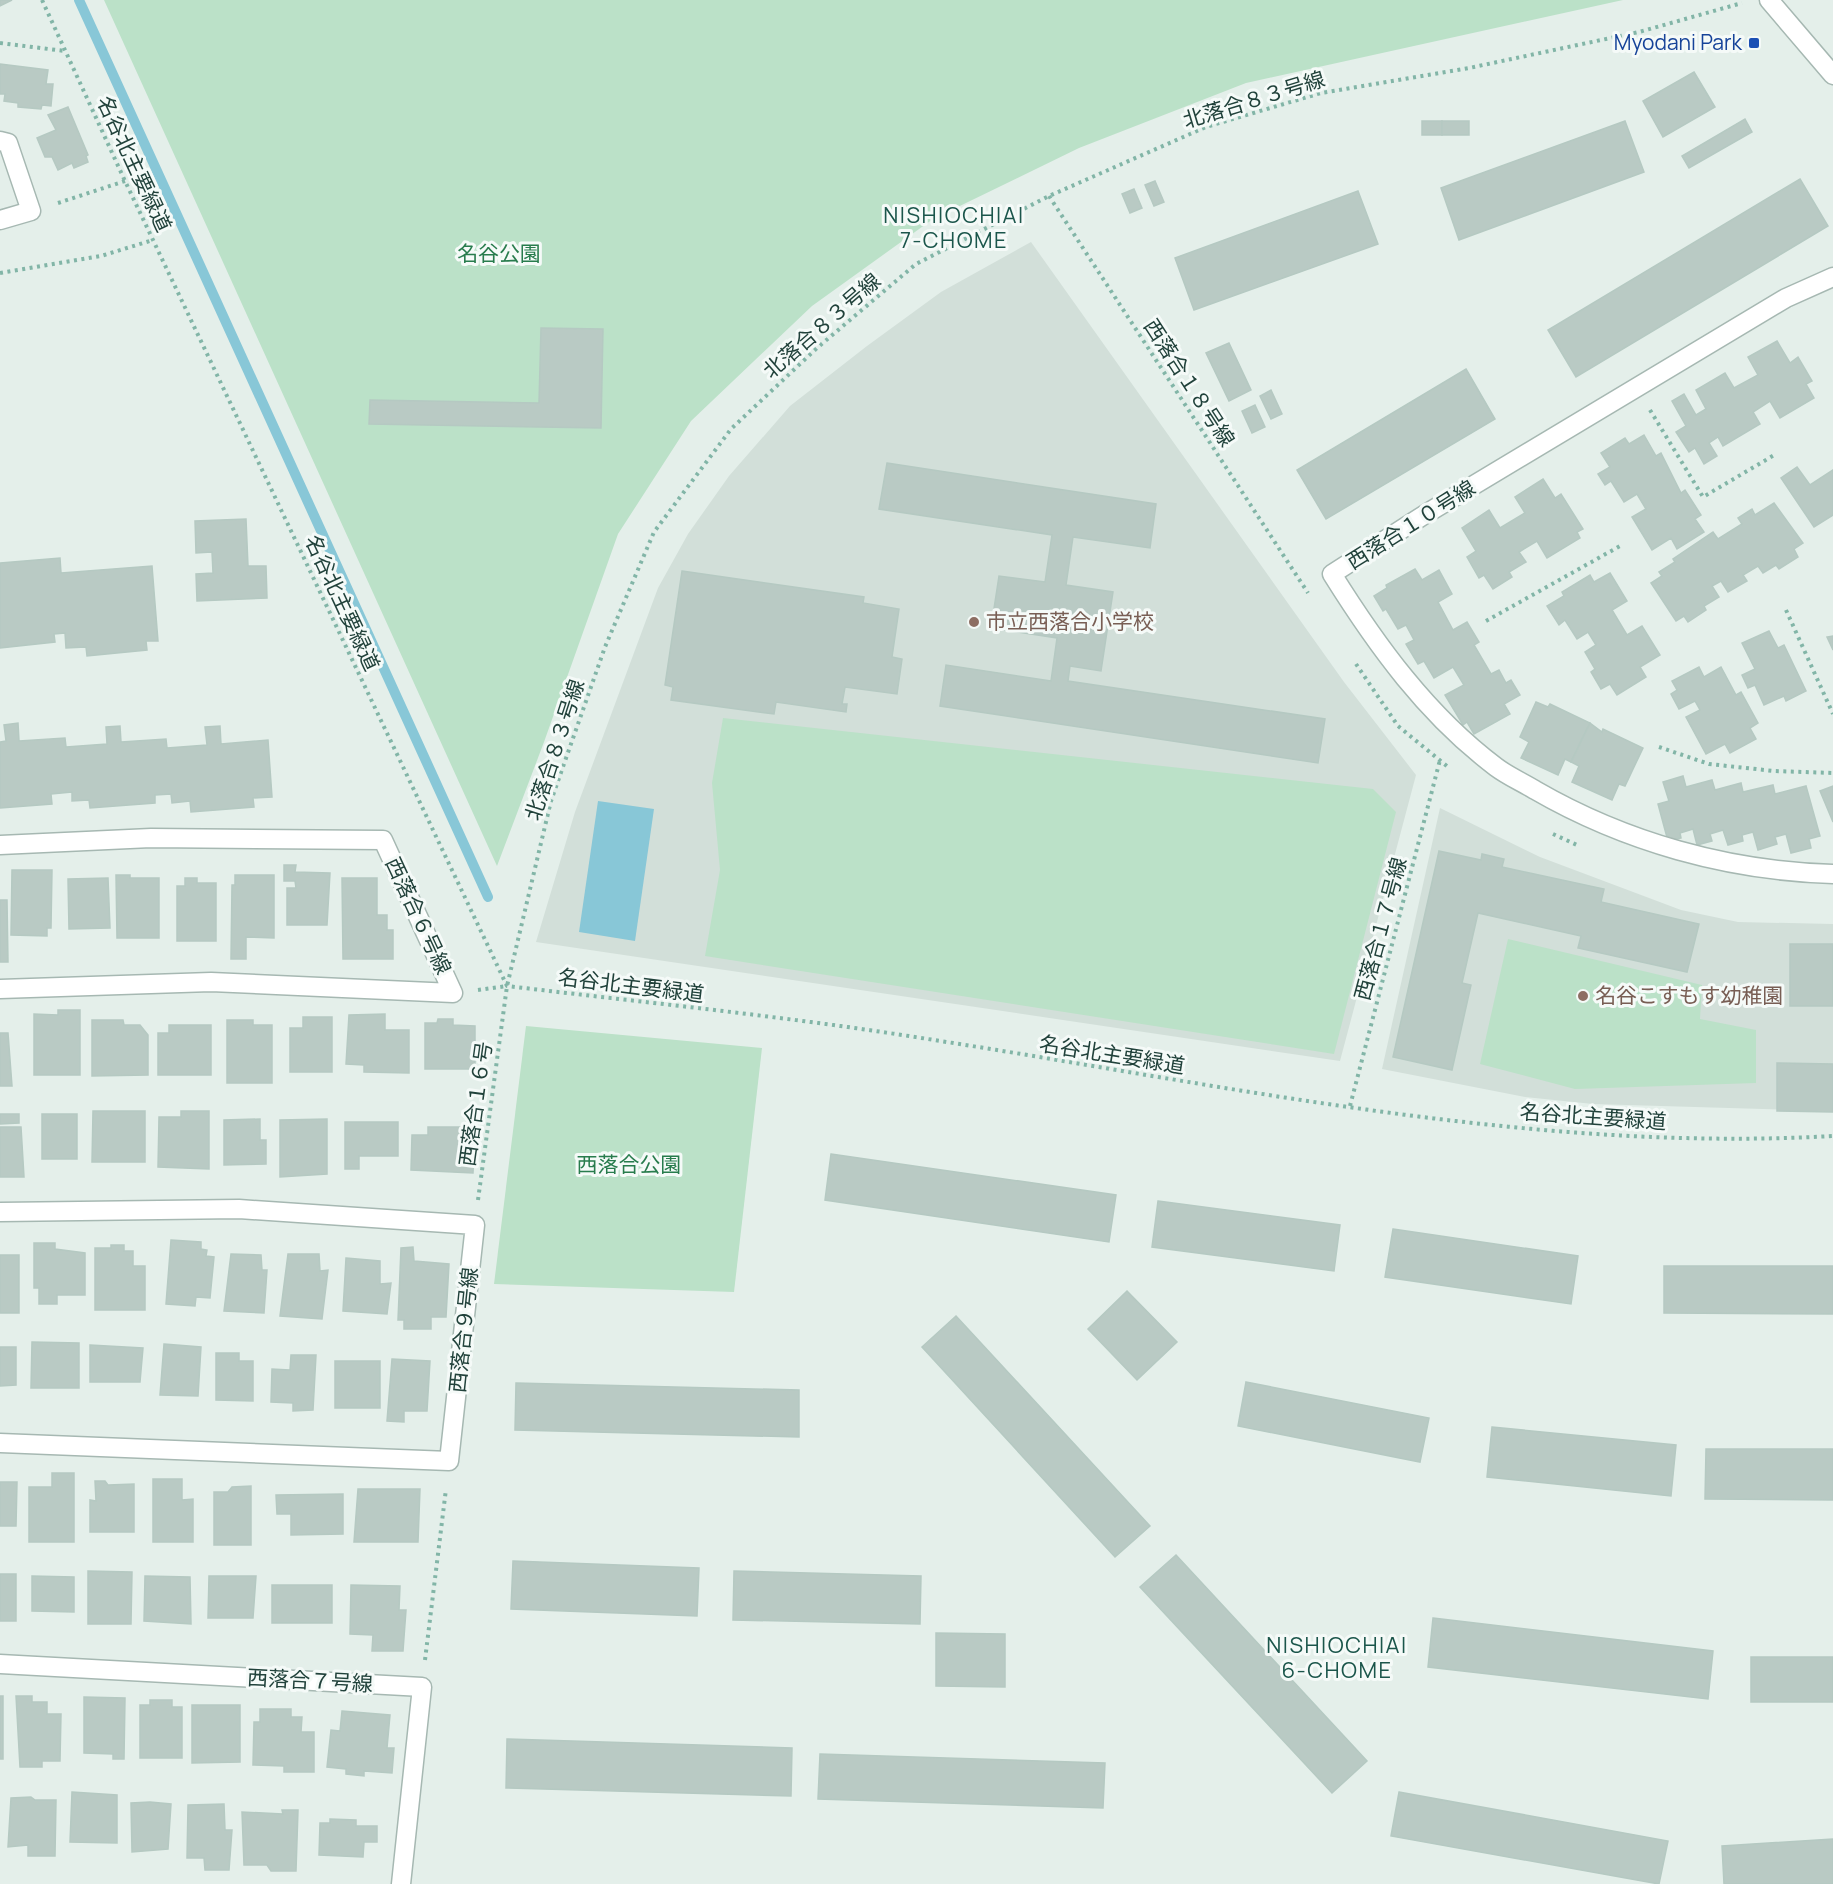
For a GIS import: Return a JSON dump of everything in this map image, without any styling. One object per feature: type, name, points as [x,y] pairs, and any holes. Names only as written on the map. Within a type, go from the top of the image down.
[{"type":"street","points":[[1769,0],[1833,75]]},
{"type":"street","points":[[0,141],[8,143],[31,211],[0,220]]},
{"type":"street","name":"西落合１０号線","points":[[1833,277],[1786,298],[1424,515],[1332,574],[1364,624],[1400,673],[1444,721],[1497,767],[1562,806],[1636,838],[1722,862],[1833,874]]},
{"type":"street","name":"西落合６号線","points":[[0,845],[151,838],[383,840],[453,993],[211,982],[0,989]]},
{"type":"street","points":[[0,1212],[239,1209],[475,1225]]},
{"type":"street","name":"西落合９号線","points":[[449,1461],[475,1225]]},
{"type":"street","points":[[0,1443],[449,1461]]},
{"type":"street","name":"西落合７号線","points":[[0,1664],[422,1688]]},
{"type":"street","points":[[401,1884],[422,1688]]},
{"type":"path","name":"名谷北主要緑道","points":[[42,0],[124,181],[507,986],[933,1039],[1129,1074],[1411,1116],[1680,1138],[1833,1136]]},
{"type":"path","name":"北落合８３号線","points":[[507,986],[551,801],[605,647],[654,532],[731,429],[817,348],[916,264],[1049,196],[1206,127],[1321,93],[1469,68],[1639,32],[1743,3]]},
{"type":"path","points":[[0,43],[66,52]]},
{"type":"path","points":[[31,211],[124,181]]},
{"type":"path","name":"西落合１８号線","points":[[1049,196],[1303,586]]},
{"type":"path","points":[[0,273],[101,256],[153,240]]},
{"type":"path","points":[[1638,388],[1702,497],[1776,454]]},
{"type":"path","points":[[1486,621],[1620,546]]},
{"type":"path","points":[[1786,610],[1833,714]]},
{"type":"path","points":[[1659,747],[1709,764],[1774,771],[1833,772]]},
{"type":"path","name":"西落合１７号線","points":[[1350,1106],[1440,760]]},
{"type":"path","name":"西落合１６号","points":[[475,1225],[507,986]]},
{"type":"path","points":[[422,1688],[449,1461]]},
{"type":"shaded area","name":"市立西落合小学校","points":[[1031,242],[1344,682],[1416,775],[1340,1061],[536,942],[575,812],[658,588],[688,534],[729,476],[790,406],[867,346],[941,292]]},
{"type":"shaded area","name":"名谷こすもす幼稚園","points":[[1440,808],[1540,857],[1681,910],[1738,922],[1833,924],[1833,1111],[1593,1104],[1525,1097],[1382,1069]]},
{"type":"green space","name":"名谷公園","points":[[104,0],[1623,0],[1246,83],[1079,148],[933,219],[812,306],[691,421],[618,534],[497,866]]},
{"type":"green space","points":[[723,718],[1373,789],[1396,812],[1334,1054],[705,956],[720,870],[712,783]]},
{"type":"green space","points":[[1508,939],[1702,985],[1700,1019],[1756,1030],[1756,1083],[1575,1089],[1480,1064]]},
{"type":"green space","name":"西落合公園","points":[[526,1026],[762,1048],[734,1292],[494,1284]]},
{"type":"water","points":[[598,801],[654,809],[635,941],[579,932]]},
{"type":"building","points":[[0,0],[12,0],[0,6]]},
{"type":"building","points":[[0,64],[48,70],[46,84],[53,84],[51,106],[42,105],[41,109],[18,107],[18,103],[4,101],[5,94],[0,94]]},
{"type":"building","points":[[1694,72],[1715,107],[1663,137],[1643,101]]},
{"type":"building","points":[[68,107],[88,155],[86,156],[88,162],[74,168],[72,163],[58,170],[52,157],[45,157],[37,138],[56,130],[48,115]]},
{"type":"building","points":[[1745,119],[1752,132],[1689,168],[1682,156]]},
{"type":"building","points":[[1422,121],[1442,121],[1442,135],[1422,135]]},
{"type":"building","points":[[1442,121],[1469,121],[1469,135],[1442,135]]},
{"type":"building","points":[[1625,121],[1644,172],[1459,240],[1441,188]]},
{"type":"building","points":[[1800,179],[1828,226],[1576,377],[1548,330]]},
{"type":"building","points":[[1155,181],[1164,202],[1154,206],[1145,185]]},
{"type":"building","points":[[1134,189],[1142,208],[1130,213],[1122,194]]},
{"type":"building","points":[[1358,191],[1378,244],[1194,310],[1175,258]]},
{"type":"building","points":[[541,328],[603,329],[601,428],[369,424],[370,400],[539,403]]},
{"type":"building","points":[[1777,341],[1790,363],[1798,357],[1812,381],[1806,384],[1814,398],[1780,418],[1770,401],[1753,412],[1760,424],[1723,446],[1718,437],[1709,443],[1717,456],[1704,464],[1695,448],[1689,452],[1676,432],[1686,426],[1672,401],[1684,394],[1696,415],[1706,409],[1696,390],[1725,373],[1734,388],[1758,375],[1748,357]]},
{"type":"building","points":[[1229,343],[1251,390],[1229,401],[1206,353]]},
{"type":"building","points":[[1466,369],[1495,419],[1326,519],[1297,470]]},
{"type":"building","points":[[1271,390],[1282,414],[1271,419],[1260,396]]},
{"type":"building","points":[[1255,405],[1265,427],[1252,433],[1242,411]]},
{"type":"building","points":[[1644,435],[1656,456],[1661,453],[1681,493],[1685,490],[1701,515],[1695,519],[1704,532],[1677,549],[1671,538],[1652,550],[1632,517],[1646,509],[1637,494],[1624,502],[1611,481],[1605,485],[1598,474],[1610,467],[1601,453],[1625,438],[1629,444]]},
{"type":"building","points":[[887,463],[1156,504],[1150,548],[1073,537],[1066,585],[1113,592],[1101,671],[1070,666],[1068,681],[1325,719],[1318,763],[940,706],[946,665],[1051,681],[1057,638],[991,628],[999,576],[1045,582],[1052,535],[879,509]]},
{"type":"building","points":[[1797,467],[1810,485],[1833,470],[1833,515],[1814,527],[1781,478]]},
{"type":"building","points":[[1543,479],[1555,498],[1561,494],[1583,529],[1577,532],[1580,538],[1547,558],[1537,541],[1519,552],[1526,562],[1509,572],[1512,577],[1493,589],[1484,575],[1479,578],[1467,557],[1476,551],[1462,528],[1489,510],[1500,528],[1525,513],[1515,497]]},
{"type":"building","points":[[1774,503],[1803,543],[1794,549],[1798,557],[1779,569],[1776,565],[1763,573],[1758,566],[1743,575],[1747,581],[1728,592],[1721,581],[1712,586],[1719,597],[1704,606],[1706,610],[1688,622],[1684,616],[1676,621],[1651,583],[1662,576],[1659,572],[1675,562],[1673,559],[1713,532],[1718,539],[1742,524],[1738,518],[1752,509],[1755,515]]},
{"type":"building","points":[[246,519],[248,566],[266,566],[267,598],[197,601],[196,574],[213,573],[212,552],[196,553],[195,521]]},
{"type":"building","points":[[60,558],[61,573],[152,566],[158,641],[146,641],[147,650],[87,656],[86,647],[66,648],[65,633],[54,634],[55,642],[0,648],[0,563]]},
{"type":"building","points":[[1415,569],[1422,580],[1439,570],[1452,594],[1438,602],[1453,630],[1467,622],[1479,642],[1474,645],[1491,674],[1499,670],[1506,683],[1511,680],[1520,695],[1504,704],[1510,714],[1474,734],[1467,722],[1463,725],[1445,695],[1464,685],[1453,667],[1434,678],[1424,661],[1418,664],[1406,644],[1414,640],[1406,625],[1398,629],[1386,609],[1383,611],[1374,596],[1387,588],[1386,585]]},
{"type":"building","points":[[682,571],[864,597],[863,603],[899,609],[892,657],[902,659],[897,694],[845,687],[842,704],[847,704],[846,712],[776,702],[774,714],[671,700],[673,687],[665,685]]},
{"type":"building","points":[[1610,573],[1627,601],[1612,610],[1627,635],[1642,626],[1660,655],[1640,667],[1646,677],[1617,695],[1610,684],[1601,689],[1591,672],[1595,669],[1585,652],[1596,645],[1588,632],[1577,639],[1565,620],[1559,625],[1547,606],[1564,596],[1562,592],[1590,575],[1594,582]]},
{"type":"building","points":[[1769,631],[1778,648],[1784,645],[1806,691],[1786,701],[1784,696],[1764,705],[1755,685],[1748,688],[1742,675],[1755,669],[1742,643]]},
{"type":"building","points":[[1833,636],[1833,650],[1827,637]]},
{"type":"building","points":[[1699,667],[1704,677],[1721,667],[1736,695],[1741,692],[1758,723],[1750,728],[1756,739],[1730,753],[1725,744],[1706,754],[1686,717],[1700,710],[1695,701],[1679,709],[1671,694],[1677,690],[1672,681]]},
{"type":"building","points":[[1536,702],[1548,707],[1550,704],[1590,723],[1571,762],[1565,759],[1558,775],[1521,758],[1529,742],[1520,737]]},
{"type":"building","points":[[18,723],[19,741],[65,738],[66,747],[107,744],[106,727],[120,726],[121,742],[166,739],[167,748],[207,745],[205,727],[220,726],[221,744],[268,740],[272,797],[253,798],[254,807],[191,812],[190,801],[172,803],[171,794],[155,795],[155,803],[90,808],[89,800],[72,801],[72,792],[51,794],[52,804],[0,808],[0,742],[6,741],[4,725]]},
{"type":"building","points":[[1590,723],[1602,732],[1603,729],[1643,748],[1625,786],[1619,784],[1612,800],[1572,782],[1579,766],[1571,762]]},
{"type":"building","points":[[1683,776],[1686,787],[1712,780],[1715,790],[1741,783],[1743,792],[1773,785],[1775,794],[1806,786],[1820,836],[1809,839],[1811,848],[1791,853],[1786,834],[1775,837],[1777,844],[1758,850],[1753,832],[1742,835],[1743,841],[1728,845],[1723,830],[1710,834],[1712,841],[1697,845],[1693,829],[1680,833],[1681,838],[1668,841],[1658,804],[1669,801],[1663,782]]},
{"type":"building","points":[[1833,786],[1833,822],[1820,791]]},
{"type":"building","points":[[1439,851],[1481,860],[1482,854],[1504,859],[1502,867],[1604,889],[1601,902],[1699,924],[1687,972],[1578,948],[1581,936],[1478,913],[1462,983],[1471,985],[1452,1070],[1393,1057]]},
{"type":"building","points":[[284,865],[296,865],[295,872],[330,873],[327,925],[287,925],[287,888],[296,888],[295,881],[284,881]]},
{"type":"building","points":[[12,870],[52,870],[51,928],[47,928],[47,936],[11,935]]},
{"type":"building","points":[[116,875],[130,875],[130,878],[159,878],[159,938],[117,938]]},
{"type":"building","points":[[235,875],[274,875],[274,938],[246,937],[246,959],[231,959],[232,885],[235,885]]},
{"type":"building","points":[[108,878],[110,928],[69,929],[68,879]]},
{"type":"building","points":[[185,878],[197,878],[197,883],[216,883],[216,941],[177,941],[177,886],[185,886]]},
{"type":"building","points":[[342,878],[377,878],[377,915],[387,915],[387,930],[393,930],[393,959],[343,959]]},
{"type":"building","points":[[0,900],[7,900],[8,962],[0,962]]},
{"type":"building","points":[[1790,944],[1833,944],[1833,1006],[1790,1006]]},
{"type":"building","points":[[58,1010],[80,1010],[80,1075],[34,1075],[34,1014],[58,1015]]},
{"type":"building","points":[[385,1014],[385,1030],[409,1030],[409,1073],[364,1072],[364,1065],[346,1064],[349,1015]]},
{"type":"building","points":[[303,1017],[332,1017],[332,1072],[290,1072],[290,1028],[303,1028]]},
{"type":"building","points":[[438,1019],[453,1019],[453,1025],[475,1026],[475,1069],[425,1069],[425,1023],[437,1023]]},
{"type":"building","points":[[92,1020],[123,1020],[124,1025],[140,1025],[148,1035],[148,1075],[92,1076]]},
{"type":"building","points":[[227,1020],[253,1020],[253,1025],[272,1025],[272,1083],[227,1083]]},
{"type":"building","points":[[169,1025],[211,1025],[211,1075],[158,1075],[158,1033],[169,1033]]},
{"type":"building","points":[[0,1033],[8,1033],[12,1086],[0,1086]]},
{"type":"building","points":[[1777,1063],[1833,1064],[1833,1112],[1777,1111]]},
{"type":"building","points":[[93,1111],[145,1111],[145,1162],[92,1162]]},
{"type":"building","points":[[181,1111],[209,1111],[209,1169],[158,1167],[159,1117],[181,1117]]},
{"type":"building","points":[[0,1114],[19,1114],[19,1123],[0,1124]]},
{"type":"building","points":[[42,1114],[77,1114],[77,1159],[42,1159]]},
{"type":"building","points":[[260,1119],[260,1140],[266,1140],[266,1164],[224,1165],[224,1120]]},
{"type":"building","points":[[327,1119],[327,1174],[280,1177],[280,1120]]},
{"type":"building","points":[[345,1122],[398,1122],[398,1156],[359,1156],[359,1169],[345,1169]]},
{"type":"building","points":[[0,1127],[21,1127],[24,1177],[0,1177]]},
{"type":"building","points":[[428,1127],[475,1127],[473,1173],[411,1170],[412,1135],[428,1135]]},
{"type":"building","points":[[831,1154],[1116,1195],[1109,1242],[825,1200]]},
{"type":"building","points":[[1158,1201],[1340,1225],[1334,1271],[1152,1247]]},
{"type":"building","points":[[1393,1229],[1578,1256],[1571,1304],[1385,1277]]},
{"type":"building","points":[[171,1240],[201,1242],[201,1249],[207,1250],[206,1256],[214,1257],[210,1298],[196,1297],[195,1306],[166,1304]]},
{"type":"building","points":[[34,1243],[55,1243],[55,1249],[85,1253],[85,1295],[57,1295],[57,1304],[39,1304],[39,1288],[34,1288]]},
{"type":"building","points":[[111,1245],[124,1245],[124,1251],[133,1251],[133,1266],[145,1266],[145,1310],[95,1310],[95,1248],[111,1248]]},
{"type":"building","points":[[413,1247],[414,1261],[449,1264],[446,1317],[431,1317],[431,1329],[404,1329],[404,1320],[398,1320],[401,1248]]},
{"type":"building","points":[[231,1254],[261,1255],[262,1270],[267,1270],[264,1313],[224,1311]]},
{"type":"building","points":[[288,1254],[319,1254],[320,1271],[328,1270],[322,1319],[280,1316]]},
{"type":"building","points":[[0,1255],[19,1255],[19,1313],[0,1313]]},
{"type":"building","points":[[346,1258],[380,1261],[380,1284],[391,1283],[387,1314],[343,1311]]},
{"type":"building","points":[[1664,1266],[1833,1266],[1833,1314],[1664,1313]]},
{"type":"building","points":[[1127,1291],[1177,1342],[1137,1380],[1088,1329]]},
{"type":"building","points":[[956,1316],[1150,1526],[1115,1557],[922,1347]]},
{"type":"building","points":[[32,1342],[79,1343],[79,1388],[31,1388]]},
{"type":"building","points":[[164,1344],[201,1347],[198,1396],[160,1395]]},
{"type":"building","points":[[90,1345],[143,1348],[140,1382],[90,1382]]},
{"type":"building","points":[[0,1347],[16,1347],[16,1385],[0,1386]]},
{"type":"building","points":[[216,1353],[239,1353],[239,1361],[253,1361],[253,1401],[216,1400]]},
{"type":"building","points":[[291,1355],[316,1355],[313,1410],[293,1411],[293,1403],[271,1402],[272,1369],[290,1370]]},
{"type":"building","points":[[392,1359],[430,1361],[427,1411],[404,1411],[404,1422],[387,1421]]},
{"type":"building","points":[[335,1361],[380,1361],[380,1408],[335,1408]]},
{"type":"building","points":[[1246,1382],[1429,1418],[1420,1462],[1238,1426]]},
{"type":"building","points":[[516,1383],[799,1390],[799,1437],[515,1430]]},
{"type":"building","points":[[1492,1427],[1676,1445],[1671,1496],[1487,1477]]},
{"type":"building","points":[[1706,1449],[1833,1449],[1833,1500],[1705,1499]]},
{"type":"building","points":[[52,1473],[74,1473],[74,1542],[29,1542],[29,1487],[52,1487]]},
{"type":"building","points":[[153,1479],[182,1479],[182,1500],[193,1499],[193,1542],[153,1542]]},
{"type":"building","points":[[95,1481],[105,1481],[108,1485],[134,1484],[134,1532],[90,1532],[90,1500],[96,1501]]},
{"type":"building","points":[[0,1482],[17,1482],[16,1526],[0,1526]]},
{"type":"building","points":[[251,1486],[251,1545],[214,1545],[214,1492],[228,1492],[232,1487]]},
{"type":"building","points":[[358,1489],[420,1489],[418,1542],[354,1542]]},
{"type":"building","points":[[343,1494],[343,1534],[291,1535],[291,1514],[277,1514],[276,1495]]},
{"type":"building","points":[[1176,1555],[1367,1761],[1332,1793],[1140,1587]]},
{"type":"building","points":[[513,1561],[699,1568],[697,1616],[511,1609]]},
{"type":"building","points":[[88,1571],[132,1572],[131,1624],[88,1624]]},
{"type":"building","points":[[734,1571],[921,1576],[920,1624],[733,1620]]},
{"type":"building","points":[[0,1574],[16,1574],[16,1621],[0,1621]]},
{"type":"building","points":[[32,1576],[74,1577],[74,1612],[32,1611]]},
{"type":"building","points":[[145,1576],[190,1577],[191,1624],[144,1621]]},
{"type":"building","points":[[209,1576],[256,1576],[253,1618],[208,1618]]},
{"type":"building","points":[[272,1585],[332,1585],[332,1623],[272,1623]]},
{"type":"building","points":[[351,1585],[400,1586],[399,1610],[406,1610],[403,1651],[372,1651],[373,1635],[350,1634]]},
{"type":"building","points":[[1433,1618],[1713,1651],[1708,1699],[1428,1667]]},
{"type":"building","points":[[936,1633],[1005,1634],[1005,1687],[936,1686]]},
{"type":"building","points":[[1751,1657],[1833,1657],[1833,1702],[1751,1702]]},
{"type":"building","points":[[0,1696],[3,1696],[3,1759],[0,1759]]},
{"type":"building","points":[[16,1696],[32,1696],[32,1702],[47,1702],[47,1714],[61,1714],[60,1761],[42,1761],[42,1767],[20,1767]]},
{"type":"building","points":[[84,1697],[125,1698],[124,1759],[113,1759],[113,1754],[84,1753]]},
{"type":"building","points":[[150,1700],[172,1700],[172,1707],[182,1707],[182,1758],[140,1758],[140,1705],[150,1705]]},
{"type":"building","points":[[192,1705],[240,1705],[240,1762],[192,1763]]},
{"type":"building","points":[[260,1709],[291,1709],[291,1717],[302,1717],[301,1732],[314,1732],[314,1772],[284,1772],[284,1766],[253,1765],[254,1722],[260,1722]]},
{"type":"building","points":[[342,1711],[390,1715],[387,1748],[394,1748],[392,1773],[364,1771],[364,1776],[346,1774],[346,1769],[327,1767],[331,1730],[340,1731]]},
{"type":"building","points":[[507,1739],[792,1748],[791,1796],[506,1788]]},
{"type":"building","points":[[820,1754],[1105,1763],[1103,1808],[818,1799]]},
{"type":"building","points":[[72,1792],[117,1795],[117,1843],[70,1842]]},
{"type":"building","points":[[1399,1792],[1668,1841],[1659,1884],[1391,1836]]},
{"type":"building","points":[[31,1797],[35,1800],[56,1800],[55,1856],[28,1856],[28,1845],[8,1847],[11,1798]]},
{"type":"building","points":[[131,1803],[171,1804],[168,1849],[132,1852]]},
{"type":"building","points":[[224,1804],[225,1830],[232,1830],[229,1870],[205,1870],[204,1858],[187,1858],[188,1805]]},
{"type":"building","points":[[282,1810],[298,1810],[296,1871],[271,1871],[267,1865],[244,1865],[242,1812],[283,1814]]},
{"type":"building","points":[[330,1819],[356,1820],[356,1826],[377,1826],[377,1842],[364,1842],[363,1857],[319,1855],[320,1823],[330,1823]]},
{"type":"building","points":[[1833,1839],[1833,1884],[1724,1884],[1722,1846]]},
{"type":"waterway","points":[[79,0],[488,897]]},
{"type":"place","name":"Myodani Park","points":[[1754,43]]},
{"type":"place","name":"市立西落合小学校","points":[[974,622]]},
{"type":"place","name":"名谷こすもす幼稚園","points":[[1583,996]]},
{"type":"district","name":"NISHIOCHIAI 7-CHOME","points":[[954,228]]},
{"type":"district","name":"NISHIOCHIAI 6-CHOME","points":[[1337,1658]]}]
